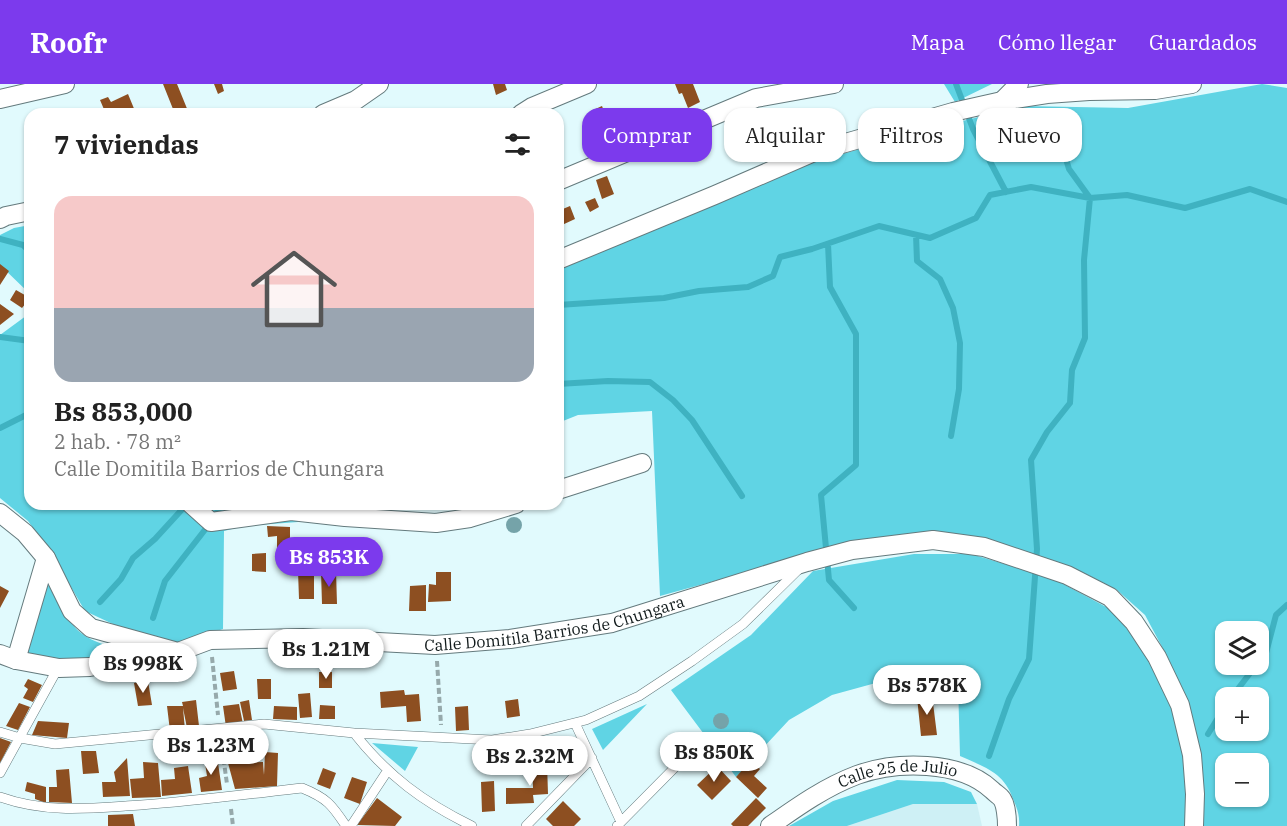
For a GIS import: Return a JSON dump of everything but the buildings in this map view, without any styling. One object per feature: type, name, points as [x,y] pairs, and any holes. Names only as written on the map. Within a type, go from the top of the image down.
[{"type":"street","points":[[0,99],[65,84]]},
{"type":"street","points":[[337,108],[356,100],[379,84]]},
{"type":"street","points":[[530,108],[587,84]]},
{"type":"street","points":[[564,178],[756,98],[834,84]]},
{"type":"street","points":[[1002,101],[1019,84]]},
{"type":"street","points":[[564,258],[814,152],[954,112],[1047,94],[1155,90],[1192,84]]},
{"type":"street","points":[[0,219],[24,213]]},
{"type":"street","points":[[564,488],[642,463]]},
{"type":"street","points":[[198,510],[211,522],[291,511],[436,523],[470,519],[498,510]]},
{"type":"street","points":[[0,513],[25,533],[46,558],[72,611],[91,628],[178,652]]},
{"type":"street","name":"Calle Domitila Barrios de Chungara","points":[[8,657],[58,668],[90,667],[178,652],[210,640],[303,638],[435,645],[510,639],[612,623],[852,550],[933,540],[984,547],[1067,575],[1110,597],[1134,622],[1157,657],[1180,705],[1192,755],[1195,794],[1194,826]]},
{"type":"street","points":[[8,657],[46,558]]},
{"type":"street","name":"Calle 25 de Julio","points":[[770,826],[807,800],[856,775],[887,767],[926,766],[964,773],[985,783],[1002,800],[1007,826]]},
{"type":"lane","points":[[0,732],[56,744],[264,724],[354,733],[492,740],[530,734],[586,720],[639,696],[742,624],[807,562]]},
{"type":"lane","points":[[0,773],[58,668]]},
{"type":"lane","points":[[575,723],[619,824],[696,746]]},
{"type":"lane","points":[[354,733],[402,784],[448,814],[472,826]]},
{"type":"lane","points":[[526,826],[592,758]]},
{"type":"lane","points":[[351,826],[388,770]]},
{"type":"lane","points":[[0,797],[38,808],[81,809],[166,803],[302,788],[321,795],[335,809],[346,826]]},
{"type":"path","points":[[435,645],[442,738]]},
{"type":"shaded area","points":[[944,84],[992,84],[955,102]]},
{"type":"shaded area","points":[[1262,84],[1287,88],[1287,826],[1201,826],[1185,703],[1169,660],[1145,615],[1117,590],[1086,574],[990,539],[935,532],[838,547],[660,596],[652,411],[578,415],[564,421],[564,262],[791,169],[815,162],[846,162],[846,153],[858,149],[858,162],[964,162],[964,121],[976,118],[976,162],[1082,162],[1082,108],[1015,108],[1023,106],[1128,108]]},
{"type":"shaded area","points":[[24,226],[24,288],[0,265],[0,235]]},
{"type":"shaded area","points":[[24,317],[24,510],[297,510],[298,522],[244,526],[224,531],[223,629],[178,644],[115,625],[85,611],[51,553],[28,521],[0,498],[0,335]]},
{"type":"shaded area","points":[[914,554],[971,554],[1052,578],[1110,609],[1146,651],[1178,722],[1189,778],[1188,826],[1019,826],[1017,809],[1009,790],[999,776],[960,756],[958,683],[883,681],[832,695],[789,720],[736,777],[671,690],[751,635],[813,571]]},
{"type":"shaded area","points":[[47,582],[64,613],[80,632],[101,643],[135,653],[62,661],[24,653]]},
{"type":"shaded area","points":[[647,704],[603,750],[592,729]]},
{"type":"shaded area","points":[[372,743],[418,747],[405,771]]},
{"type":"shaded area","points":[[897,780],[944,782],[971,792],[977,804],[913,804],[847,826],[789,826],[833,801]]},
{"type":"shaded area","points":[[913,804],[977,804],[982,826],[847,826]]},
{"type":"waterway","points":[[956,84],[973,129],[1006,192]]},
{"type":"waterway","points":[[989,756],[1009,699],[1029,659],[1037,549],[1031,460],[1047,432],[1070,403],[1072,370],[1085,338],[1084,260],[1090,198],[1069,169],[1067,162]]},
{"type":"waterway","points":[[564,305],[664,298],[699,291],[748,287],[773,276],[780,257],[812,249],[879,226],[930,238],[976,218],[990,195],[1031,187],[1090,198],[1127,195],[1185,208],[1250,189],[1287,202]]},
{"type":"waterway","points":[[916,235],[917,261],[940,279],[953,308],[960,343],[959,389],[951,436]]},
{"type":"waterway","points":[[0,239],[24,246]]},
{"type":"waterway","points":[[828,244],[830,287],[856,334],[856,465],[821,495],[829,580],[854,608]]},
{"type":"waterway","points":[[0,337],[24,340]]},
{"type":"waterway","points":[[564,384],[608,381],[650,382],[673,400],[692,420],[742,496]]},
{"type":"waterway","points":[[0,428],[24,416]]},
{"type":"waterway","points":[[100,602],[121,579],[133,558],[155,539],[182,510]]},
{"type":"waterway","points":[[153,618],[165,581],[218,510]]},
{"type":"waterway","points":[[1269,642],[1276,615],[1287,605]]},
{"type":"waterway","points":[[1239,687],[1249,675]]},
{"type":"waterway","points":[[1208,734],[1215,723]]}]
